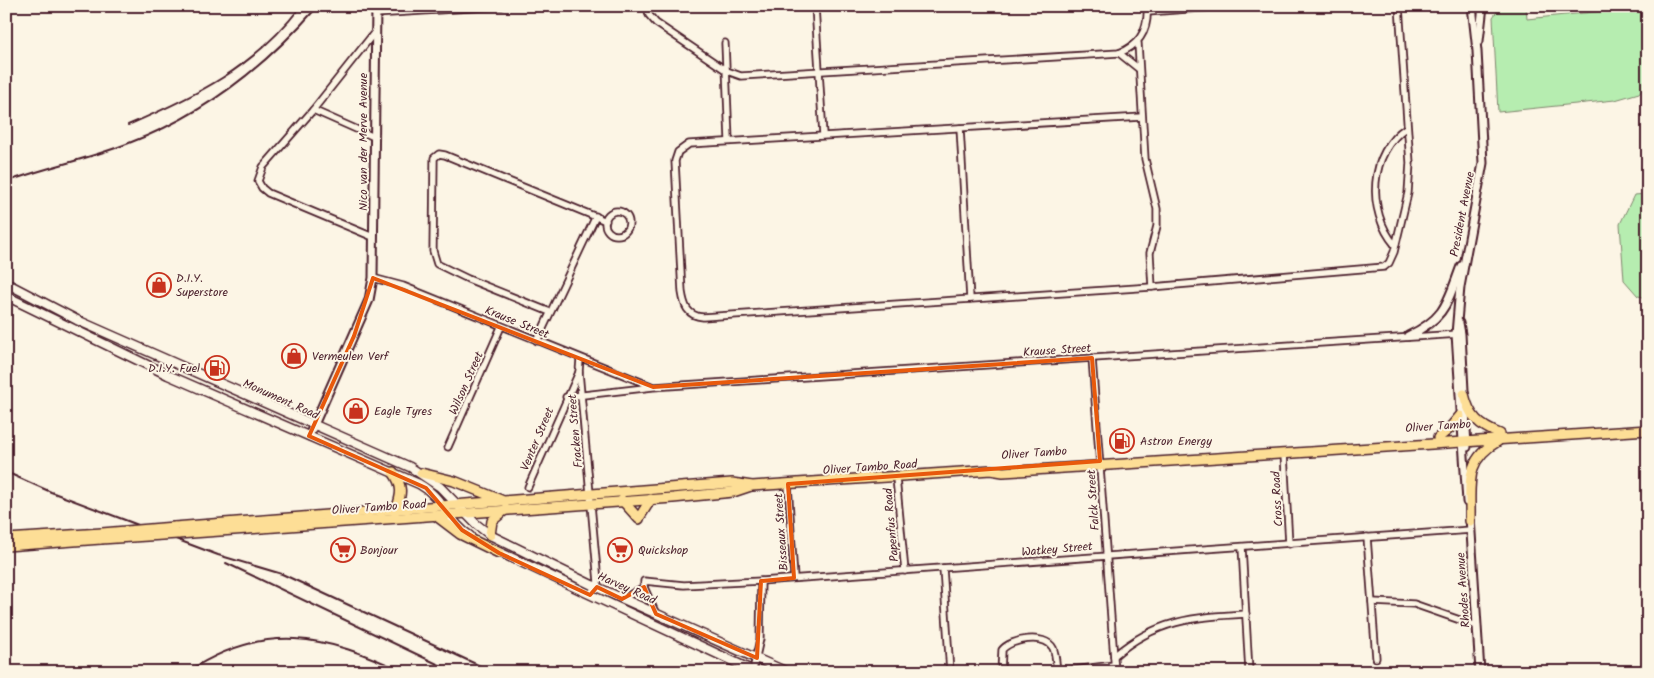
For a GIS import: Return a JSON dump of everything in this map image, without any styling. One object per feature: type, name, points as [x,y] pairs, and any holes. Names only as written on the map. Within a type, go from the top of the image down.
[{"type":"main road","name":"Monument Road","points":[[6,283],[77,320],[421,473],[463,509]]},
{"type":"main road","name":"Monument Road","points":[[6,296],[168,375],[426,488],[450,514]]},
{"type":"main road","points":[[1464,394],[1471,415],[1479,424],[1500,437],[1482,450],[1474,463],[1471,483],[1470,526]]},
{"type":"main road","points":[[1438,438],[1449,430],[1460,416]]},
{"type":"main road","name":"Oliver Tambo","points":[[1590,432],[1648,424]]},
{"type":"main road","name":"Oliver Tambo","points":[[1100,464],[1284,454],[1464,439],[1648,430]]},
{"type":"main road","name":"Oliver Tambo","points":[[990,470],[1003,472],[1438,438],[1464,439]]},
{"type":"main road","name":"Oliver Tambo Road","points":[[176,531],[444,506],[463,509],[732,483],[752,486],[896,478],[990,470]]},
{"type":"main road","points":[[393,472],[402,487],[396,510]]},
{"type":"main road","points":[[421,473],[454,481],[505,505],[494,518],[490,535]]},
{"type":"main road","name":"Oliver Tambo Road","points":[[590,498],[651,499],[733,492],[752,486]]},
{"type":"main road","points":[[622,500],[639,518],[651,499]]},
{"type":"main road","name":"Oliver Tambo Road","points":[[6,539],[102,536],[435,516],[450,514],[463,509]]},
{"type":"main road","name":"Harvey Road","points":[[463,509],[490,535],[540,561],[786,672]]},
{"type":"main road","name":"Harvey Road","points":[[450,514],[466,533],[500,553],[755,671]]},
{"type":"main road","points":[[435,516],[460,534],[500,553]]},
{"type":"main road","name":"Oliver Tambo Road","points":[[6,546],[102,536]]},
{"type":"main road","points":[[536,570],[540,561]]},
{"type":"street","name":"Nico van der Merve Avenue","points":[[309,436],[369,300],[373,278],[374,33],[376,6]]},
{"type":"street","points":[[375,14],[445,8],[502,6]]},
{"type":"street","points":[[647,6],[649,15],[656,23],[727,71],[741,76],[1119,52],[1138,43]]},
{"type":"street","points":[[815,6],[821,71],[823,135]]},
{"type":"street","points":[[1152,287],[1150,253],[1157,226],[1157,209],[1145,159],[1138,43],[1146,28],[1148,9],[1229,6]]},
{"type":"street","points":[[1142,117],[729,140],[689,144],[678,152],[676,156],[682,292],[686,308],[693,315],[702,317],[1377,270],[1389,263],[1409,186],[1410,163],[1399,6]]},
{"type":"street","name":"President Avenue","points":[[1464,439],[1464,394],[1458,321],[1460,287],[1483,163],[1477,51],[1472,6]]},
{"type":"street","points":[[1482,10],[1489,6]]},
{"type":"street","name":"President Avenue","points":[[1477,51],[1482,10]]},
{"type":"street","points":[[373,237],[271,194],[259,186],[258,178],[261,170],[313,110],[374,33]]},
{"type":"street","points":[[725,43],[729,140]]},
{"type":"street","points":[[1119,52],[1139,69]]},
{"type":"street","points":[[313,110],[374,137]]},
{"type":"street","points":[[1395,245],[1388,236],[1379,215],[1375,183],[1387,148],[1398,134],[1407,127]]},
{"type":"street","points":[[960,128],[970,299]]},
{"type":"street","points":[[550,312],[468,280],[437,264],[433,251],[434,158],[439,154],[446,154],[606,221]]},
{"type":"street","points":[[617,211],[626,215],[629,225],[624,233],[614,234],[608,231],[606,221],[608,215],[617,211]]},
{"type":"street","points":[[537,341],[596,216]]},
{"type":"street","points":[[1408,336],[1431,324],[1444,310],[1468,245]]},
{"type":"street","name":"Krause Street","points":[[373,278],[402,286],[653,387]]},
{"type":"street","name":"Wilson Street","points":[[448,447],[501,327]]},
{"type":"street","name":"President Avenue","points":[[1459,334],[1460,416],[1464,439]]},
{"type":"street","name":"Krause Street","points":[[566,397],[653,387],[1459,334]]},
{"type":"street","name":"Falck Street","points":[[1092,358],[1115,668]]},
{"type":"street","name":"Fracken Street","points":[[580,359],[578,372],[582,394],[597,587]]},
{"type":"street","name":"Venter Street","points":[[528,487],[578,372]]},
{"type":"street","name":"Rhodes Avenue","points":[[1464,439],[1480,672]]},
{"type":"street","name":"Cross Road","points":[[1284,454],[1290,544]]},
{"type":"street","name":"Papenfus Road","points":[[896,478],[905,571]]},
{"type":"street","name":"Bisseaux Street","points":[[788,484],[794,578]]},
{"type":"street","name":"Watkey Street","points":[[644,584],[760,581],[1107,555],[1290,544],[1470,526]]},
{"type":"street","points":[[1368,537],[1376,658]]},
{"type":"street","points":[[1242,547],[1249,672]]},
{"type":"street","points":[[943,568],[950,672]]},
{"type":"street","points":[[755,671],[760,639],[760,581]]},
{"type":"street","points":[[622,599],[644,584],[656,614]]},
{"type":"street","points":[[590,595],[597,587]]},
{"type":"street","points":[[1372,602],[1414,604],[1477,626]]},
{"type":"street","points":[[1114,656],[1137,639],[1169,623],[1204,617],[1246,614]]},
{"type":"street","points":[[1001,672],[1001,656],[1005,646],[1018,641],[1040,640],[1045,641],[1053,648],[1056,672],[1115,668]]},
{"type":"highlighted area","points":[[373,278],[653,387],[1092,358],[1100,461],[788,484],[794,578],[761,581],[757,658],[656,614],[644,587],[622,599],[597,587],[590,595],[499,553],[462,530],[426,488],[309,436],[354,336]]},
{"type":"green space","points":[[1501,6],[1526,6],[1527,19],[1603,11],[1608,6],[1648,6],[1648,82],[1639,93],[1615,100],[1498,112],[1493,17]]},
{"type":"green space","points":[[1648,194],[1648,298],[1638,296],[1624,280],[1620,224],[1634,195]]},
{"type":"railway","points":[[128,125],[177,103],[223,78],[264,46],[301,6]]},
{"type":"railway","points":[[6,182],[114,149],[157,132],[183,118],[208,103],[255,68],[277,49],[318,6]]},
{"type":"railway","points":[[6,472],[51,492],[218,555],[282,574],[493,672]]},
{"type":"railway","points":[[226,563],[454,672]]},
{"type":"railway","points":[[187,672],[215,656],[242,645],[269,640],[295,639],[321,642],[348,649],[404,672]]},
{"type":"place","name":"D.I.Y. Superstore","points":[[159,285]]},
{"type":"place","name":"Vermeulen Verf","points":[[294,356]]},
{"type":"place","name":"D.I.Y. Fuel","points":[[217,368]]},
{"type":"place","name":"Eagle Tyres","points":[[356,411]]},
{"type":"place","name":"Astron Energy","points":[[1122,441]]},
{"type":"place","name":"Bonjour","points":[[343,550]]},
{"type":"place","name":"Quickshop","points":[[620,550]]}]
